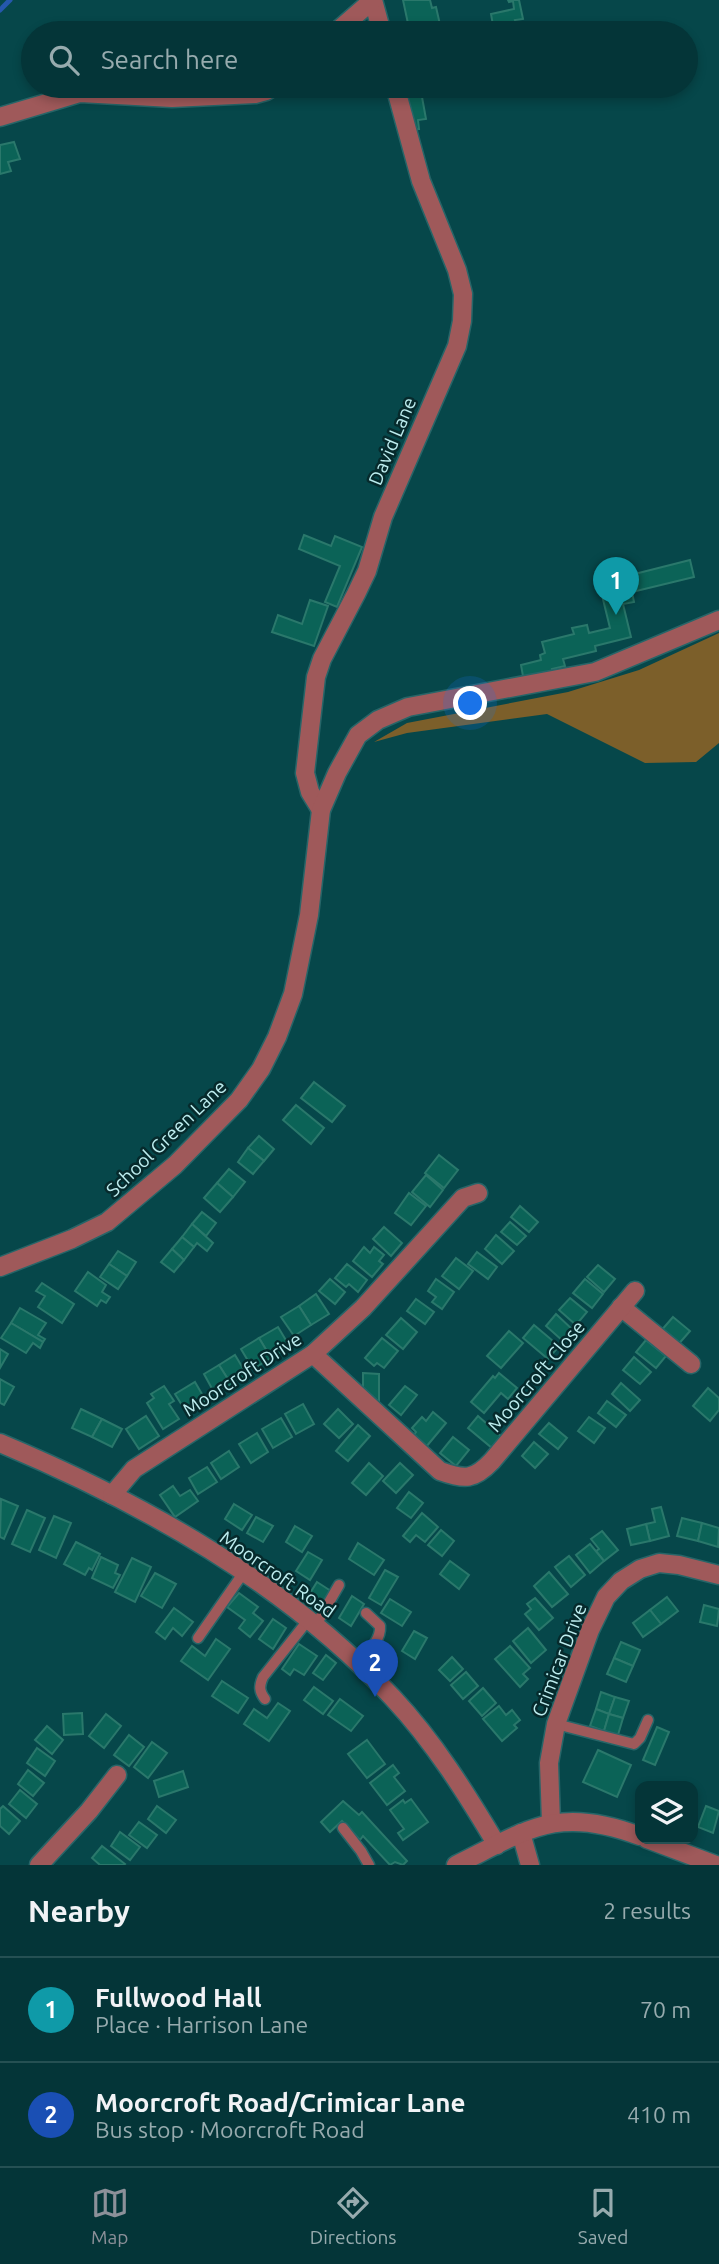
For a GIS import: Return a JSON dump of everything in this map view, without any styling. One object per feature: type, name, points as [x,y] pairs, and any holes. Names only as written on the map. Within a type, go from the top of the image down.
[{"type":"street","points":[[349,21],[373,0],[379,21]]},
{"type":"street","points":[[0,117],[63,98]]},
{"type":"street","name":"David Lane","points":[[321,810],[310,792],[305,773],[316,677],[322,659],[362,582],[383,517],[457,346],[462,321],[463,294],[457,270],[421,181],[398,98]]},
{"type":"street","points":[[321,810],[358,735],[378,720],[408,707],[595,672],[719,620]]},
{"type":"street","name":"School Green Lane","points":[[0,1268],[107,1222],[175,1165],[239,1101],[261,1069],[277,1037],[293,994],[309,915],[321,810]]},
{"type":"street","name":"Moorcroft Drive","points":[[113,1495],[134,1469],[313,1354],[363,1308],[463,1198],[478,1193]]},
{"type":"street","name":"Moorcroft Close","points":[[313,1354],[440,1471],[470,1478],[482,1472],[635,1291]]},
{"type":"street","points":[[621,1307],[691,1364]]},
{"type":"street","name":"Moorcroft Road","points":[[0,1443],[68,1472],[180,1532],[244,1572],[312,1622],[395,1699],[463,1787],[497,1844]]},
{"type":"street","name":"Crimicar Drive","points":[[551,1822],[549,1763],[556,1724],[590,1630],[606,1597],[621,1581],[640,1569],[659,1563],[679,1564],[719,1575]]},
{"type":"street","points":[[39,1865],[89,1811],[117,1775]]},
{"type":"street","points":[[456,1865],[520,1833],[551,1822],[596,1823],[635,1835]]},
{"type":"street","points":[[520,1833],[530,1865]]},
{"type":"street","points":[[660,1844],[716,1865]]},
{"type":"lane","points":[[198,1638],[244,1572]]},
{"type":"lane","points":[[265,1699],[259,1686],[262,1677],[312,1622],[339,1585]]},
{"type":"lane","points":[[358,1662],[376,1642],[380,1633],[380,1626],[366,1613]]},
{"type":"lane","points":[[556,1724],[635,1744],[648,1720]]},
{"type":"lane","points":[[343,1828],[362,1851],[369,1865]]},
{"type":"shaded area","points":[[719,633],[719,743],[696,762],[645,763],[547,714],[407,733],[374,742],[407,723],[568,692],[639,670]]},
{"type":"building","points":[[403,0],[430,0],[432,8],[436,7],[439,21],[407,21]]},
{"type":"building","points":[[508,0],[519,0],[523,19],[492,21],[491,14],[514,9],[513,1]]},
{"type":"building","points":[[403,98],[422,98],[426,119],[418,120],[419,129],[409,130]]},
{"type":"building","points":[[14,142],[20,159],[8,162],[11,171],[0,174],[0,145]]},
{"type":"building","points":[[304,535],[331,546],[335,536],[362,547],[337,607],[325,602],[340,566],[299,549]]},
{"type":"building","points":[[690,560],[694,577],[632,592],[634,602],[623,604],[631,637],[595,646],[596,651],[563,659],[565,666],[552,669],[554,675],[524,682],[521,665],[541,660],[540,655],[545,653],[542,642],[574,634],[572,628],[587,625],[589,633],[610,628],[599,583]]},
{"type":"building","points":[[310,600],[328,606],[314,646],[272,632],[278,615],[302,624]]},
{"type":"building","points":[[314,1082],[345,1106],[332,1122],[301,1098]]},
{"type":"building","points":[[296,1105],[324,1128],[311,1144],[283,1120]]},
{"type":"building","points":[[259,1136],[274,1149],[264,1161],[248,1148]]},
{"type":"building","points":[[248,1148],[264,1161],[253,1174],[238,1162]]},
{"type":"building","points":[[439,1155],[458,1170],[444,1188],[425,1173]]},
{"type":"building","points":[[229,1169],[245,1182],[233,1197],[217,1183]]},
{"type":"building","points":[[426,1175],[443,1190],[430,1207],[412,1192]]},
{"type":"building","points":[[217,1183],[233,1197],[220,1212],[204,1198]]},
{"type":"building","points":[[409,1193],[426,1206],[411,1225],[395,1213]]},
{"type":"building","points":[[520,1206],[538,1222],[529,1232],[511,1217]]},
{"type":"building","points":[[202,1212],[216,1223],[206,1236],[192,1224]]},
{"type":"building","points":[[510,1222],[526,1236],[517,1245],[501,1232]]},
{"type":"building","points":[[192,1224],[213,1243],[207,1251],[197,1243],[194,1247],[182,1237]]},
{"type":"building","points":[[384,1227],[402,1243],[391,1256],[373,1239]]},
{"type":"building","points":[[496,1235],[514,1251],[502,1264],[485,1249]]},
{"type":"building","points":[[182,1237],[194,1247],[184,1260],[172,1249]]},
{"type":"building","points":[[364,1247],[370,1253],[374,1247],[384,1255],[379,1261],[383,1264],[372,1277],[353,1261]]},
{"type":"building","points":[[172,1249],[184,1260],[174,1272],[161,1262]]},
{"type":"building","points":[[118,1251],[136,1262],[127,1276],[109,1264]]},
{"type":"building","points":[[477,1252],[497,1267],[488,1279],[468,1264]]},
{"type":"building","points":[[456,1258],[473,1271],[459,1289],[442,1276]]},
{"type":"building","points":[[109,1264],[127,1276],[118,1289],[100,1277]]},
{"type":"building","points":[[347,1264],[367,1280],[358,1292],[349,1284],[346,1287],[335,1278]]},
{"type":"building","points":[[598,1265],[615,1279],[604,1292],[587,1277]]},
{"type":"building","points":[[88,1272],[106,1285],[102,1292],[110,1297],[106,1303],[101,1300],[97,1306],[75,1291]]},
{"type":"building","points":[[330,1279],[345,1292],[335,1304],[319,1291]]},
{"type":"building","points":[[436,1279],[454,1292],[442,1309],[432,1302],[436,1297],[428,1291]]},
{"type":"building","points":[[585,1279],[603,1294],[592,1308],[573,1293]]},
{"type":"building","points":[[42,1283],[74,1304],[62,1323],[38,1307],[45,1296],[36,1291]]},
{"type":"building","points":[[316,1294],[329,1314],[311,1325],[299,1306]]},
{"type":"building","points":[[570,1298],[587,1312],[576,1325],[559,1310]]},
{"type":"building","points":[[416,1299],[434,1312],[425,1324],[407,1311]]},
{"type":"building","points":[[299,1306],[311,1325],[294,1336],[281,1317]]},
{"type":"building","points":[[20,1308],[46,1323],[38,1335],[45,1339],[43,1342],[11,1323]]},
{"type":"building","points":[[556,1314],[573,1330],[563,1341],[546,1326]]},
{"type":"building","points":[[673,1317],[690,1331],[676,1347],[660,1332]]},
{"type":"building","points":[[401,1318],[417,1332],[403,1349],[386,1335]]},
{"type":"building","points":[[11,1323],[43,1342],[40,1348],[33,1343],[26,1353],[1,1338]]},
{"type":"building","points":[[534,1325],[559,1346],[548,1359],[523,1338]]},
{"type":"building","points":[[278,1327],[290,1347],[271,1358],[259,1338]]},
{"type":"building","points":[[509,1331],[523,1343],[501,1368],[487,1356]]},
{"type":"building","points":[[259,1338],[271,1358],[253,1369],[241,1349]]},
{"type":"building","points":[[382,1338],[398,1351],[384,1368],[377,1363],[374,1366],[365,1358]]},
{"type":"building","points":[[646,1340],[666,1356],[656,1368],[636,1352]]},
{"type":"building","points":[[0,1349],[8,1354],[0,1368]]},
{"type":"building","points":[[235,1355],[247,1375],[231,1384],[219,1365]]},
{"type":"building","points":[[634,1357],[651,1372],[640,1384],[623,1370]]},
{"type":"building","points":[[219,1365],[231,1384],[215,1394],[204,1374]]},
{"type":"building","points":[[363,1373],[379,1374],[379,1402],[371,1401],[363,1391]]},
{"type":"building","points":[[499,1373],[517,1388],[508,1399],[501,1393],[484,1413],[471,1402],[493,1376],[495,1378]]},
{"type":"building","points":[[0,1379],[14,1387],[4,1405],[0,1403]]},
{"type":"building","points":[[195,1382],[206,1401],[187,1413],[175,1394]]},
{"type":"building","points":[[621,1383],[640,1400],[630,1411],[612,1394]]},
{"type":"building","points":[[164,1386],[174,1401],[169,1404],[179,1419],[163,1429],[147,1403],[154,1398],[151,1394]]},
{"type":"building","points":[[405,1386],[417,1395],[401,1415],[389,1405]]},
{"type":"building","points":[[708,1388],[719,1398],[719,1410],[710,1421],[693,1406]]},
{"type":"building","points":[[607,1401],[626,1415],[616,1427],[598,1413]]},
{"type":"building","points":[[303,1404],[314,1424],[296,1434],[285,1414]]},
{"type":"building","points":[[81,1409],[102,1419],[92,1437],[72,1428]]},
{"type":"building","points":[[338,1409],[353,1424],[339,1438],[324,1424]]},
{"type":"building","points":[[433,1412],[446,1423],[426,1447],[413,1436],[416,1432],[412,1428],[422,1417],[426,1421]]},
{"type":"building","points":[[146,1416],[159,1436],[139,1449],[126,1429]]},
{"type":"building","points":[[478,1416],[502,1437],[492,1448],[468,1428]]},
{"type":"building","points":[[589,1417],[605,1428],[594,1443],[578,1431]]},
{"type":"building","points":[[281,1418],[292,1437],[273,1448],[262,1429]]},
{"type":"building","points":[[102,1419],[122,1429],[112,1447],[92,1437]]},
{"type":"building","points":[[549,1423],[567,1438],[558,1449],[539,1434]]},
{"type":"building","points":[[358,1425],[370,1436],[348,1461],[336,1451]]},
{"type":"building","points":[[257,1433],[268,1452],[251,1463],[239,1444]]},
{"type":"building","points":[[453,1437],[469,1450],[456,1466],[440,1453]]},
{"type":"building","points":[[534,1442],[548,1454],[535,1468],[522,1456]]},
{"type":"building","points":[[229,1451],[239,1467],[221,1479],[211,1463]]},
{"type":"building","points":[[369,1463],[383,1476],[366,1495],[352,1483]]},
{"type":"building","points":[[400,1463],[413,1475],[396,1493],[383,1481]]},
{"type":"building","points":[[207,1467],[217,1482],[198,1494],[189,1478]]},
{"type":"building","points":[[173,1486],[180,1496],[190,1490],[198,1501],[175,1517],[160,1495]]},
{"type":"building","points":[[409,1492],[423,1503],[411,1518],[397,1508]]},
{"type":"building","points":[[1,1499],[18,1506],[4,1539],[0,1537]]},
{"type":"building","points":[[234,1504],[252,1515],[242,1530],[225,1519]]},
{"type":"building","points":[[661,1507],[669,1536],[650,1541],[646,1524],[655,1522],[652,1509]]},
{"type":"building","points":[[27,1510],[45,1518],[30,1552],[12,1544]]},
{"type":"building","points":[[422,1513],[438,1527],[425,1542],[416,1535],[410,1542],[403,1536]]},
{"type":"building","points":[[54,1516],[71,1523],[56,1558],[39,1550]]},
{"type":"building","points":[[256,1517],[273,1526],[263,1542],[247,1533]]},
{"type":"building","points":[[682,1518],[702,1523],[698,1541],[677,1536]]},
{"type":"building","points":[[702,1523],[719,1528],[718,1547],[698,1541]]},
{"type":"building","points":[[646,1524],[650,1541],[631,1545],[627,1529]]},
{"type":"building","points":[[295,1526],[312,1536],[302,1552],[286,1542]]},
{"type":"building","points":[[441,1530],[454,1541],[442,1556],[428,1545]]},
{"type":"building","points":[[602,1531],[618,1550],[604,1561],[591,1539]]},
{"type":"building","points":[[76,1542],[100,1554],[92,1570],[89,1568],[85,1575],[64,1564]]},
{"type":"building","points":[[358,1543],[384,1560],[374,1575],[349,1559]]},
{"type":"building","points":[[590,1544],[604,1561],[590,1573],[576,1555]]},
{"type":"building","points":[[308,1552],[322,1560],[310,1580],[296,1571]]},
{"type":"building","points":[[569,1556],[585,1575],[571,1587],[555,1567]]},
{"type":"building","points":[[101,1557],[118,1565],[115,1573],[120,1575],[113,1588],[92,1578]]},
{"type":"building","points":[[132,1558],[151,1567],[135,1602],[115,1592]]},
{"type":"building","points":[[450,1561],[469,1575],[459,1589],[440,1574]]},
{"type":"building","points":[[385,1570],[398,1577],[381,1605],[369,1598]]},
{"type":"building","points":[[549,1572],[568,1594],[552,1607],[534,1586]]},
{"type":"building","points":[[155,1573],[176,1584],[162,1608],[141,1596]]},
{"type":"building","points":[[317,1582],[334,1593],[324,1609],[307,1598]]},
{"type":"building","points":[[239,1593],[258,1607],[253,1613],[263,1621],[250,1637],[239,1628],[245,1620],[227,1607]]},
{"type":"building","points":[[352,1596],[364,1604],[351,1626],[339,1618]]},
{"type":"building","points":[[667,1597],[678,1611],[661,1624],[650,1610]]},
{"type":"building","points":[[535,1598],[553,1618],[539,1630],[525,1614],[531,1609],[527,1604]]},
{"type":"building","points":[[390,1599],[411,1612],[402,1626],[381,1613]]},
{"type":"building","points":[[704,1605],[719,1609],[717,1626],[700,1622]]},
{"type":"building","points":[[174,1608],[193,1622],[182,1636],[173,1628],[165,1639],[156,1632]]},
{"type":"building","points":[[650,1610],[661,1624],[643,1637],[633,1623]]},
{"type":"building","points":[[273,1619],[286,1628],[273,1649],[259,1639]]},
{"type":"building","points":[[528,1628],[546,1650],[531,1663],[513,1641]]},
{"type":"building","points":[[414,1631],[427,1638],[415,1659],[402,1651]]},
{"type":"building","points":[[216,1639],[230,1649],[208,1680],[181,1661],[192,1646],[205,1656]]},
{"type":"building","points":[[621,1642],[640,1650],[633,1666],[614,1658]]},
{"type":"building","points":[[299,1644],[317,1656],[304,1675],[294,1669],[290,1675],[282,1669]]},
{"type":"building","points":[[510,1646],[530,1668],[523,1674],[528,1679],[520,1687],[495,1659]]},
{"type":"building","points":[[326,1655],[336,1663],[323,1680],[313,1673]]},
{"type":"building","points":[[452,1657],[463,1669],[450,1681],[439,1670]]},
{"type":"building","points":[[614,1658],[633,1666],[626,1682],[607,1674]]},
{"type":"building","points":[[466,1672],[478,1686],[463,1699],[451,1685]]},
{"type":"building","points":[[222,1681],[248,1698],[238,1713],[212,1696]]},
{"type":"building","points":[[314,1687],[333,1701],[323,1714],[304,1700]]},
{"type":"building","points":[[483,1688],[496,1703],[482,1716],[469,1701]]},
{"type":"building","points":[[601,1692],[615,1697],[609,1714],[596,1709]]},
{"type":"building","points":[[615,1697],[629,1701],[623,1718],[609,1714]]},
{"type":"building","points":[[340,1699],[363,1716],[351,1731],[328,1715]]},
{"type":"building","points":[[278,1703],[290,1711],[269,1741],[244,1724],[254,1709],[267,1718]]},
{"type":"building","points":[[499,1706],[506,1715],[512,1710],[520,1720],[514,1725],[517,1728],[502,1741],[483,1719]]},
{"type":"building","points":[[596,1709],[609,1714],[604,1731],[590,1726]]},
{"type":"building","points":[[82,1713],[83,1734],[64,1735],[63,1714]]},
{"type":"building","points":[[106,1714],[121,1726],[104,1748],[89,1736]]},
{"type":"building","points":[[609,1714],[623,1718],[618,1735],[604,1731]]},
{"type":"building","points":[[47,1726],[63,1740],[52,1754],[35,1740]]},
{"type":"building","points":[[657,1727],[669,1732],[655,1765],[643,1760]]},
{"type":"building","points":[[129,1735],[144,1747],[129,1766],[114,1755]]},
{"type":"building","points":[[367,1740],[385,1764],[367,1778],[348,1754]]},
{"type":"building","points":[[152,1742],[167,1753],[148,1778],[134,1767]]},
{"type":"building","points":[[37,1748],[55,1761],[45,1776],[27,1763]]},
{"type":"building","points":[[598,1750],[631,1765],[617,1797],[583,1782]]},
{"type":"building","points":[[393,1765],[399,1773],[394,1777],[405,1791],[387,1805],[370,1783]]},
{"type":"building","points":[[28,1770],[44,1783],[33,1796],[18,1784]]},
{"type":"building","points":[[183,1771],[188,1787],[159,1797],[154,1781]]},
{"type":"building","points":[[20,1790],[37,1804],[26,1818],[9,1804]]},
{"type":"building","points":[[411,1799],[428,1822],[403,1840],[398,1833],[404,1829],[390,1810],[403,1800],[405,1803]]},
{"type":"building","points":[[343,1801],[359,1815],[362,1812],[407,1861],[403,1865],[395,1862],[390,1865],[363,1836],[360,1840],[342,1821],[330,1832],[321,1822]]},
{"type":"building","points":[[3,1806],[20,1821],[9,1834],[0,1826],[0,1809]]},
{"type":"building","points":[[157,1806],[176,1820],[166,1833],[148,1819]]},
{"type":"building","points":[[706,1806],[719,1811],[713,1833],[698,1827]]},
{"type":"building","points":[[139,1822],[157,1835],[147,1848],[129,1835]]},
{"type":"building","points":[[120,1832],[140,1847],[130,1860],[111,1846]]},
{"type":"building","points":[[102,1846],[125,1864],[100,1865],[92,1858]]},
{"type":"waterway","points":[[0,10],[10,0]]},
{"type":"place","name":"Fullwood Hall","points":[[616,615]]},
{"type":"place","name":"Moorcroft Road/Crimicar Lane","points":[[375,1697]]}]
